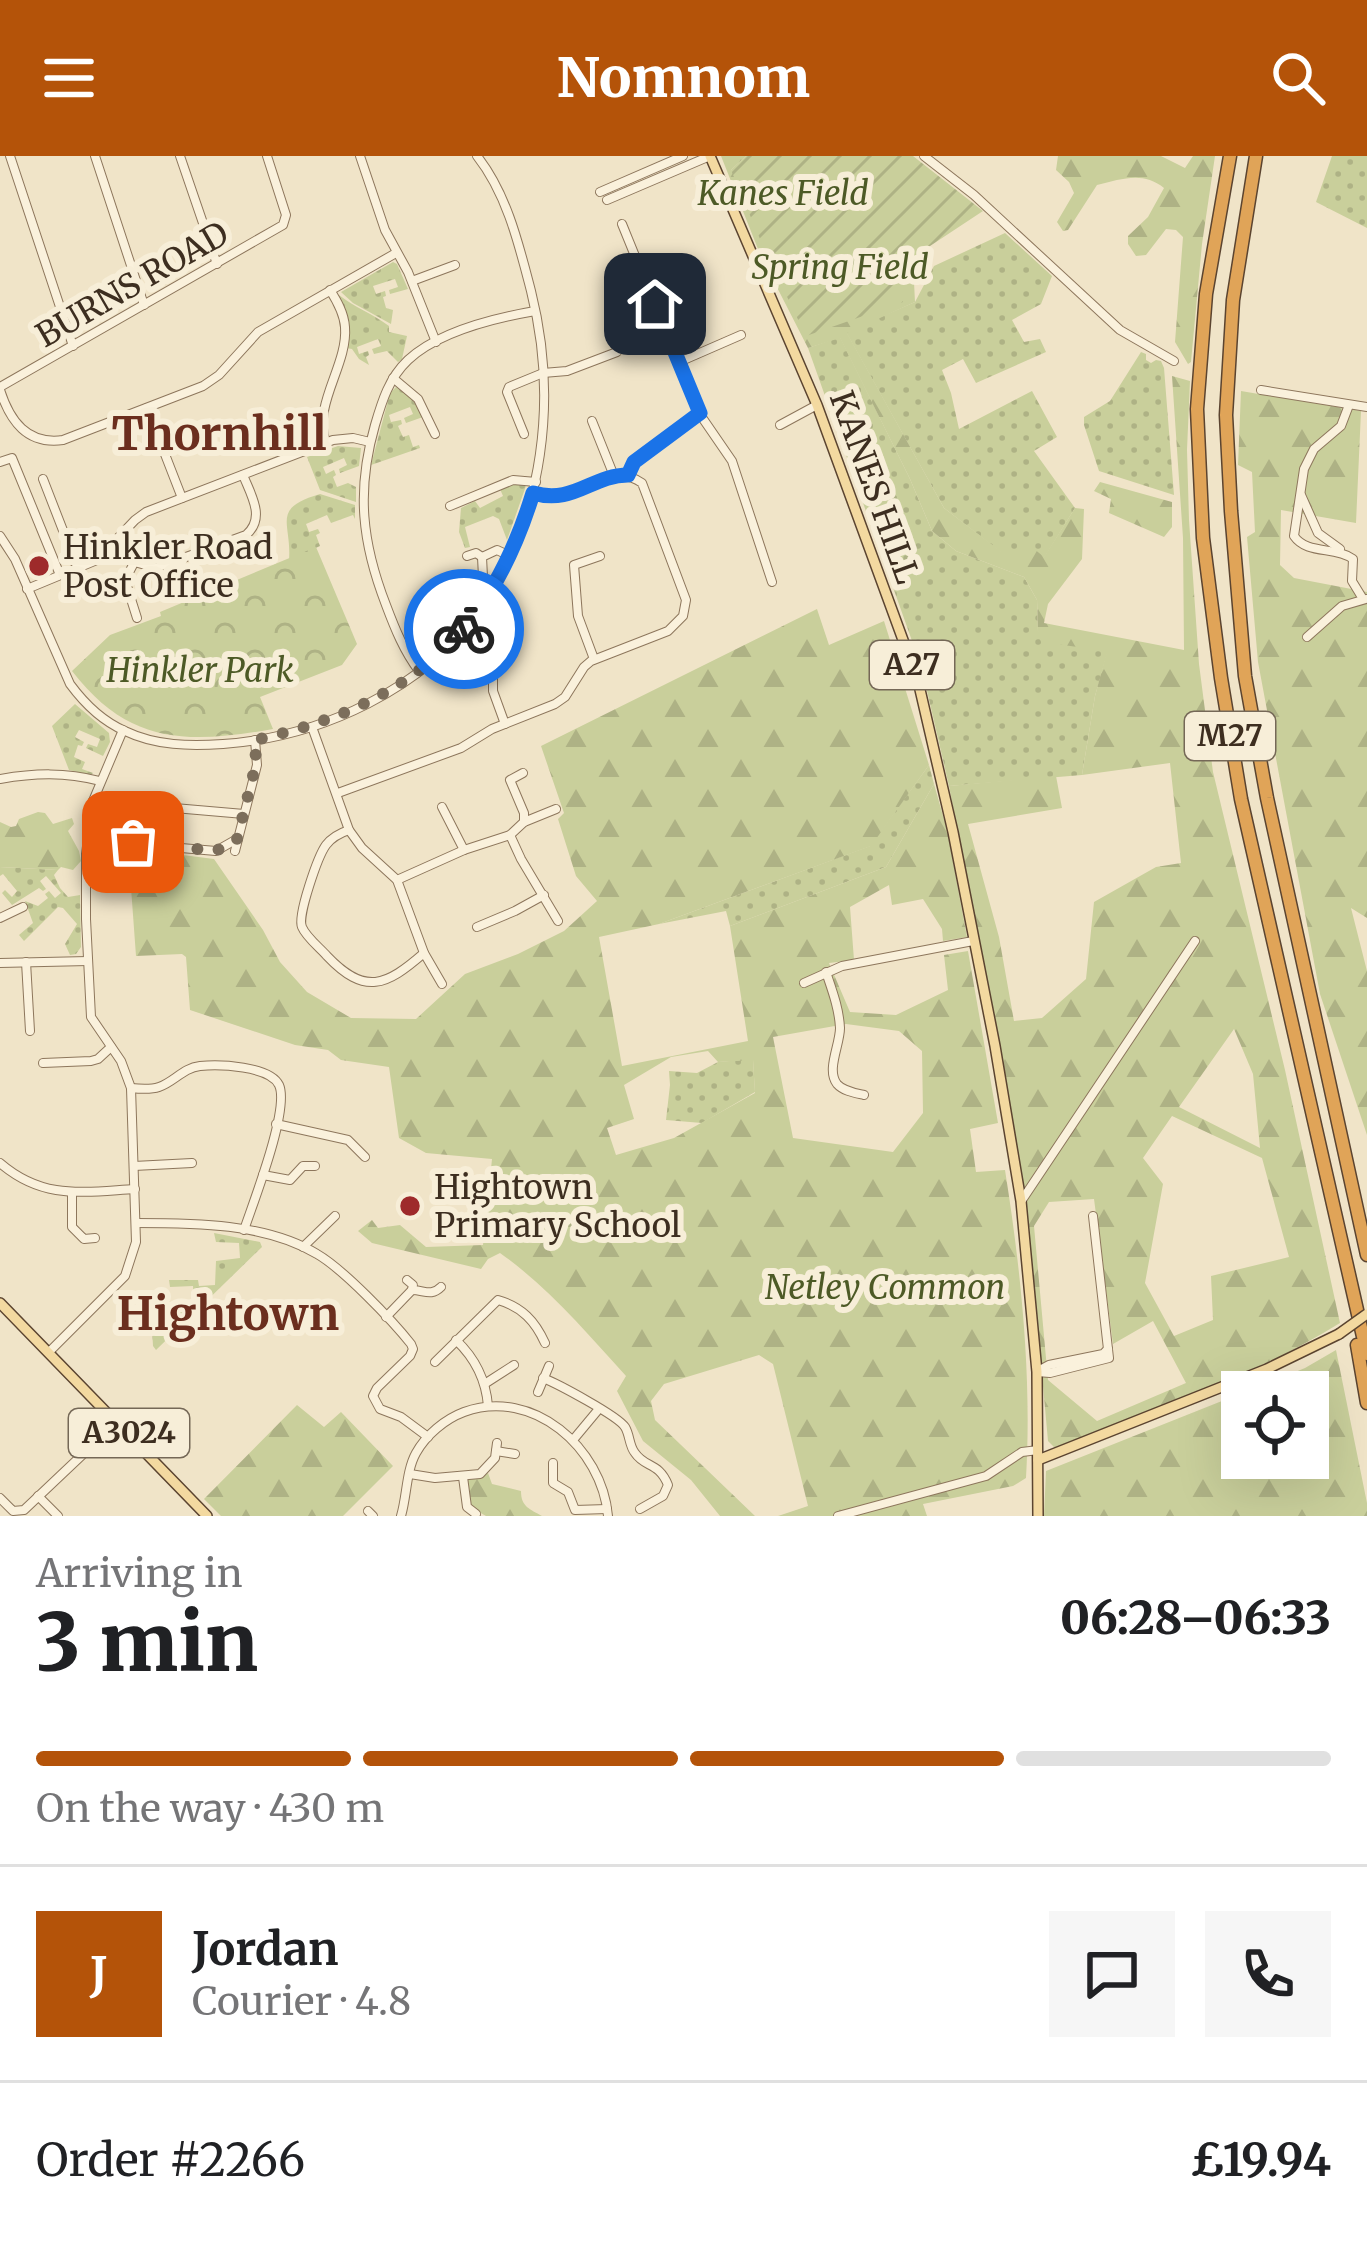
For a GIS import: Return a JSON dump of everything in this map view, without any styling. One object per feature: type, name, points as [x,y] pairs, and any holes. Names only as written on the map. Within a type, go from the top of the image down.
[{"type":"highway","name":"M27","points":[[1231,156],[1206,294],[1197,409],[1203,538],[1241,799],[1367,1354]]},
{"type":"highway","name":"M27","points":[[1256,156],[1233,300],[1226,415],[1245,676],[1267,798],[1367,1255]]},
{"type":"highway","name":"M27","points":[[1347,1163],[1367,1228]]},
{"type":"highway","name":"M27","points":[[1334,1208],[1367,1403]]},
{"type":"main road","name":"KANES HILL","points":[[710,156],[818,406],[918,680],[953,832],[1021,1201]]},
{"type":"main road","name":"A27","points":[[1021,1201],[1036,1372],[1038,1516]]},
{"type":"main road","name":"A3024","points":[[0,1304],[207,1516]]},
{"type":"main road","points":[[1038,1455],[1268,1369],[1339,1334],[1367,1314]]},
{"type":"street","points":[[10,156],[73,346]]},
{"type":"street","points":[[94,156],[144,305]]},
{"type":"street","points":[[180,156],[217,264]]},
{"type":"street","name":"BURNS ROAD","points":[[0,388],[281,227],[286,220],[267,156]]},
{"type":"street","points":[[360,156],[436,341]]},
{"type":"street","points":[[0,536],[70,684],[93,709],[144,739],[177,745],[255,740],[312,727],[350,712],[419,671],[463,631],[510,556],[536,482],[543,425],[536,311],[500,194],[477,156]]},
{"type":"street","points":[[683,156],[603,196],[710,156]]},
{"type":"street","points":[[924,156],[974,195],[1120,330],[1174,362]]},
{"type":"street","points":[[622,224],[700,413],[732,461],[772,582]]},
{"type":"street","points":[[0,388],[20,429],[34,439],[64,440],[208,383],[258,332],[396,253]]},
{"type":"street","points":[[412,280],[448,264]]},
{"type":"street","points":[[326,443],[322,421],[345,333],[342,313],[330,290]]},
{"type":"street","points":[[419,671],[398,637],[368,554],[363,506],[370,442],[383,398],[393,378],[418,351],[488,322],[536,311]]},
{"type":"street","points":[[679,362],[741,335]]},
{"type":"street","points":[[525,430],[508,388],[616,352]]},
{"type":"street","points":[[393,378],[419,400],[435,434]]},
{"type":"street","points":[[1261,390],[1367,407]]},
{"type":"street","points":[[1347,554],[1303,546],[1294,536],[1304,469],[1314,449],[1341,426],[1349,405]]},
{"type":"street","points":[[780,425],[818,406]]},
{"type":"street","points":[[147,408],[182,498]]},
{"type":"street","points":[[628,475],[634,462],[700,413]]},
{"type":"street","points":[[592,421],[614,476]]},
{"type":"street","points":[[27,589],[97,560],[138,517],[182,498],[326,443],[353,438],[370,442]]},
{"type":"street","points":[[0,463],[12,458],[60,575]]},
{"type":"street","points":[[114,543],[147,567],[166,566],[250,532],[257,516],[243,475]]},
{"type":"street","points":[[338,793],[461,748],[480,735],[555,704],[594,659],[680,622],[683,592],[646,490],[636,478],[614,476],[557,497],[533,493]]},
{"type":"street","points":[[43,479],[78,569]]},
{"type":"street","points":[[449,506],[513,481],[536,482]]},
{"type":"street","points":[[1300,494],[1318,533],[1353,559],[1352,581],[1365,599],[1342,606],[1307,637]]},
{"type":"street","points":[[484,577],[471,555],[497,550],[510,556]]},
{"type":"street","points":[[594,659],[578,616],[574,566],[600,556]]},
{"type":"street","points":[[135,561],[125,580],[137,617]]},
{"type":"street","points":[[463,631],[490,655],[494,691],[505,724]]},
{"type":"street","points":[[312,727],[349,830],[397,880],[424,953],[442,984]]},
{"type":"street","points":[[49,1352],[125,1276],[135,1250],[130,1088],[121,1061],[91,1017],[88,961],[86,854],[93,801],[123,730]]},
{"type":"street","points":[[235,851],[256,764],[255,740]]},
{"type":"street","points":[[0,779],[50,773],[100,781]]},
{"type":"street","points":[[523,773],[510,780],[524,822]]},
{"type":"street","points":[[93,801],[244,814]]},
{"type":"street","points":[[442,807],[464,850]]},
{"type":"street","points":[[397,880],[510,835],[524,822],[556,808]]},
{"type":"street","points":[[349,830],[334,837],[321,853],[301,914],[303,930],[343,972],[363,981],[390,980],[424,953]]},
{"type":"street","points":[[510,835],[558,921]]},
{"type":"street","points":[[123,843],[216,851],[237,839]]},
{"type":"street","points":[[477,927],[544,895]]},
{"type":"street","points":[[0,918],[23,907]]},
{"type":"street","points":[[804,983],[842,966],[973,941]]},
{"type":"street","points":[[1021,1201],[1195,941]]},
{"type":"street","points":[[0,963],[88,961]]},
{"type":"street","points":[[26,962],[29,1031]]},
{"type":"street","points":[[826,972],[840,1028],[832,1069],[838,1093],[864,1095]]},
{"type":"street","points":[[43,1063],[92,1061],[110,1047]]},
{"type":"street","points":[[130,1088],[157,1088],[194,1066],[261,1072],[279,1086],[276,1124],[244,1230]]},
{"type":"street","points":[[276,1124],[348,1140],[365,1157]]},
{"type":"street","points":[[134,1166],[192,1162]]},
{"type":"street","points":[[0,1163],[31,1185],[72,1192],[135,1189]]},
{"type":"street","points":[[263,1175],[290,1180],[303,1166],[315,1166]]},
{"type":"street","points":[[72,1192],[72,1227],[84,1239],[95,1238]]},
{"type":"street","points":[[303,1247],[335,1216]]},
{"type":"street","points":[[1036,1372],[1103,1354],[1109,1348],[1093,1216]]},
{"type":"street","points":[[136,1223],[196,1223],[244,1230],[319,1255],[406,1337],[410,1356],[377,1388],[375,1402],[428,1437]]},
{"type":"street","points":[[435,1362],[498,1300],[501,1284]]},
{"type":"street","points":[[386,1317],[410,1285],[429,1293],[441,1287]]},
{"type":"street","points":[[498,1300],[518,1307],[543,1329],[545,1343]]},
{"type":"street","points":[[456,1340],[486,1384],[488,1406]]},
{"type":"street","points":[[486,1384],[514,1365]]},
{"type":"street","points":[[538,1392],[549,1366]]},
{"type":"street","points":[[544,1378],[612,1414],[625,1427],[632,1451],[665,1477],[668,1485],[662,1496],[640,1509]]},
{"type":"street","points":[[401,1516],[415,1454],[428,1437],[456,1415],[488,1406],[535,1414],[573,1439],[593,1466],[607,1512],[574,1513],[568,1492],[553,1483],[553,1466],[541,1468]]},
{"type":"street","points":[[573,1439],[598,1409]]},
{"type":"street","points":[[0,1498],[20,1512],[117,1422]]},
{"type":"street","points":[[410,1474],[480,1474],[488,1469],[497,1447],[515,1454]]},
{"type":"street","points":[[838,1516],[986,1476],[1022,1452],[1038,1455]]},
{"type":"street","points":[[463,1477],[465,1509],[476,1514]]},
{"type":"street","points":[[38,1496],[58,1516]]},
{"type":"green space","points":[[721,156],[746,156],[731,170],[900,273],[913,262],[915,302],[847,333],[944,508],[1011,559],[1028,544],[1044,557],[1075,508],[1084,509],[1082,559],[1048,604],[1044,623],[1184,650],[1183,538],[1172,376],[1190,381],[1189,520],[1199,664],[1213,772],[1340,1323],[1249,1371],[1221,1371],[1221,1383],[1056,1449],[1048,1441],[1028,1221],[1009,1099],[949,786],[1056,776],[1062,808],[968,824],[999,937],[1014,1021],[1042,1018],[1086,979],[1094,902],[1156,867],[1181,863],[1170,763],[1082,775],[1107,651],[1041,642],[1037,600],[1024,577],[956,551],[932,531],[840,338],[808,348],[760,254]],"holes":[[[1234,1029],[1253,1074],[1260,1148],[1179,1107]],[[1172,1116],[1262,1158],[1289,1257],[1211,1276],[1213,1320],[1174,1336],[1145,1283],[1163,1184],[1143,1158]],[[1094,1199],[1113,1344],[1153,1321],[1186,1383],[1097,1421],[1048,1380],[1034,1226],[1049,1202]]]},
{"type":"green space","name":"Spring Field","points":[[746,156],[913,156],[983,211],[927,248],[900,273],[903,302],[806,336],[731,170]]},
{"type":"green space","points":[[1058,156],[1161,156],[1185,168],[1193,156],[1215,156],[1188,364],[1175,342],[1183,237],[1166,229],[1146,255],[1136,256],[1128,244],[1128,236],[1148,217],[1164,188],[1140,178],[1097,185],[1063,231],[1057,222],[1074,193],[1056,170]]},
{"type":"green space","points":[[1332,156],[1367,156],[1367,228],[1316,202]]},
{"type":"green space","points":[[1005,233],[1052,276],[1041,304],[1012,320],[1024,342],[1040,339],[1046,352],[976,383],[963,359],[942,370],[959,429],[1032,391],[1057,437],[1034,451],[1075,508],[1044,558],[1011,560],[944,508],[846,332],[915,302],[934,266]]},
{"type":"green space","points":[[393,262],[408,289],[390,294],[389,290],[398,287],[395,279],[373,286],[376,294],[385,291],[386,308],[393,310],[391,324],[341,292]]},
{"type":"green space","points":[[339,295],[389,326],[389,332],[407,336],[402,359],[398,362],[387,351],[374,354],[372,349],[381,346],[378,339],[357,347],[359,354],[368,351],[369,365],[346,348],[346,316]]},
{"type":"green space","points":[[840,337],[932,531],[956,551],[1024,577],[1037,600],[1038,631],[1108,650],[1082,775],[949,786],[922,669],[808,348]]},
{"type":"green space","points":[[1141,352],[1151,363],[1161,361],[1164,368],[1174,495],[1099,471],[1084,425],[1084,417],[1110,401]]},
{"type":"green space","points":[[396,387],[411,397],[423,417],[406,423],[404,418],[413,414],[410,407],[389,415],[391,422],[401,420],[398,426],[403,437],[409,435],[413,447],[420,448],[371,465],[390,393]]},
{"type":"green space","points":[[1241,391],[1361,411],[1356,523],[1281,510],[1280,565],[1294,578],[1367,592],[1367,918],[1351,908],[1367,971],[1367,1135],[1320,994],[1258,662],[1247,537],[1255,532],[1252,472],[1238,465]]},
{"type":"green space","points":[[338,446],[361,448],[359,466],[340,473],[347,465],[344,458],[323,467],[326,474],[334,470],[337,487],[348,483],[356,487],[356,502],[320,490],[307,457]]},
{"type":"green space","points":[[1100,482],[1172,502],[1172,527],[1164,537],[1109,513],[1111,499],[1094,491]]},
{"type":"green space","points":[[527,483],[507,540],[499,519],[493,516],[465,527],[470,547],[465,548],[459,532],[461,508],[475,501],[480,508],[503,496],[500,489]]},
{"type":"green space","points":[[320,494],[355,505],[355,519],[353,515],[331,523],[327,515],[306,524],[309,532],[318,529],[320,546],[289,560],[289,511]]},
{"type":"green space","name":"Hinkler Park","points":[[316,547],[357,644],[342,665],[260,697],[273,729],[214,737],[162,733],[116,713],[72,671],[110,635]]},
{"type":"green space","name":"Netley Common","points":[[817,609],[829,645],[884,621],[929,765],[871,846],[659,924],[599,937],[622,1066],[748,1041],[730,926],[886,867],[934,784],[967,937],[943,941],[942,929],[923,899],[892,905],[889,885],[850,907],[854,960],[829,963],[850,1012],[896,1015],[948,990],[944,955],[968,951],[998,1123],[970,1129],[976,1172],[1005,1170],[1024,1324],[1026,1478],[1013,1486],[923,1504],[927,1516],[778,1516],[808,1506],[773,1364],[759,1355],[664,1384],[651,1401],[655,1420],[755,1516],[720,1516],[691,1480],[643,1441],[617,1391],[626,1376],[518,1266],[500,1253],[481,1269],[372,1243],[358,1231],[372,1220],[378,1228],[400,1225],[426,1247],[483,1245],[492,1159],[426,1153],[399,1138],[389,1067],[341,1060],[328,1050],[295,1045],[190,1010],[186,957],[136,956],[130,874],[96,878],[97,844],[214,859],[280,962],[307,992],[351,1018],[416,1019],[465,974],[564,931],[597,901],[576,876],[558,819],[564,813],[541,746]],"holes":[[[846,1024],[899,1031],[922,1051],[923,1113],[893,1152],[793,1138],[773,1037]],[[708,1051],[718,1062],[753,1060],[755,1093],[674,1138],[616,1155],[607,1128],[634,1119],[624,1085],[671,1057]]]},
{"type":"green space","points":[[75,704],[109,733],[103,756],[86,748],[88,744],[97,747],[100,739],[79,730],[75,737],[84,742],[74,757],[85,762],[82,769],[91,775],[69,770],[52,726]]},
{"type":"green space","points":[[929,765],[934,784],[886,867],[730,926],[726,911],[659,924],[870,846]]},
{"type":"green space","points":[[38,812],[53,824],[72,818],[74,824],[68,831],[81,861],[73,870],[0,867],[0,822],[16,826],[19,819]]},
{"type":"green space","points":[[0,867],[58,870],[54,875],[60,888],[68,897],[80,895],[81,947],[76,954],[70,955],[65,944],[77,924],[63,908],[58,907],[24,941],[19,935],[33,923],[25,901],[38,906],[49,891],[55,898],[61,893],[46,876],[40,881],[46,889],[39,888],[12,905],[2,893],[5,890],[12,897],[17,891],[0,876]]},
{"type":"green space","points":[[753,1059],[755,1092],[702,1123],[666,1120],[669,1071],[697,1073],[718,1062]]},
{"type":"green space","points":[[214,1233],[260,1242],[262,1247],[156,1350],[152,1328],[170,1327],[173,1303],[194,1301],[193,1286],[170,1287],[169,1280],[215,1285],[216,1261],[240,1258],[239,1243],[216,1242]]},
{"type":"green space","points":[[1336,1350],[1367,1516],[1044,1516],[1046,1471],[1221,1401],[1221,1479],[1329,1479],[1329,1371],[1298,1371]]},
{"type":"green space","points":[[297,1405],[324,1427],[341,1412],[393,1466],[343,1516],[221,1516],[204,1499]]},
{"type":"green space","points":[[488,1473],[492,1484],[521,1491],[524,1504],[542,1516],[486,1516],[470,1507],[466,1481]]},
{"type":"way so far","points":[[133,842],[214,851],[227,846],[237,839],[254,776],[255,740],[312,727],[375,699],[426,666],[464,629]]},
{"type":"place","name":"Hinkler Road Post Office","points":[[39,566]]},
{"type":"place","name":"Hightown Primary School","points":[[410,1206]]},
{"type":"district","name":"Thornhill","points":[[219,434]]},
{"type":"district","name":"Hightown","points":[[228,1314]]},
{"type":"route","points":[[464,629],[510,556],[533,493],[566,496],[628,475],[634,462],[700,413],[655,304]]},
{"type":"park label","name":"Kanes Field","points":[[783,193]]}]
